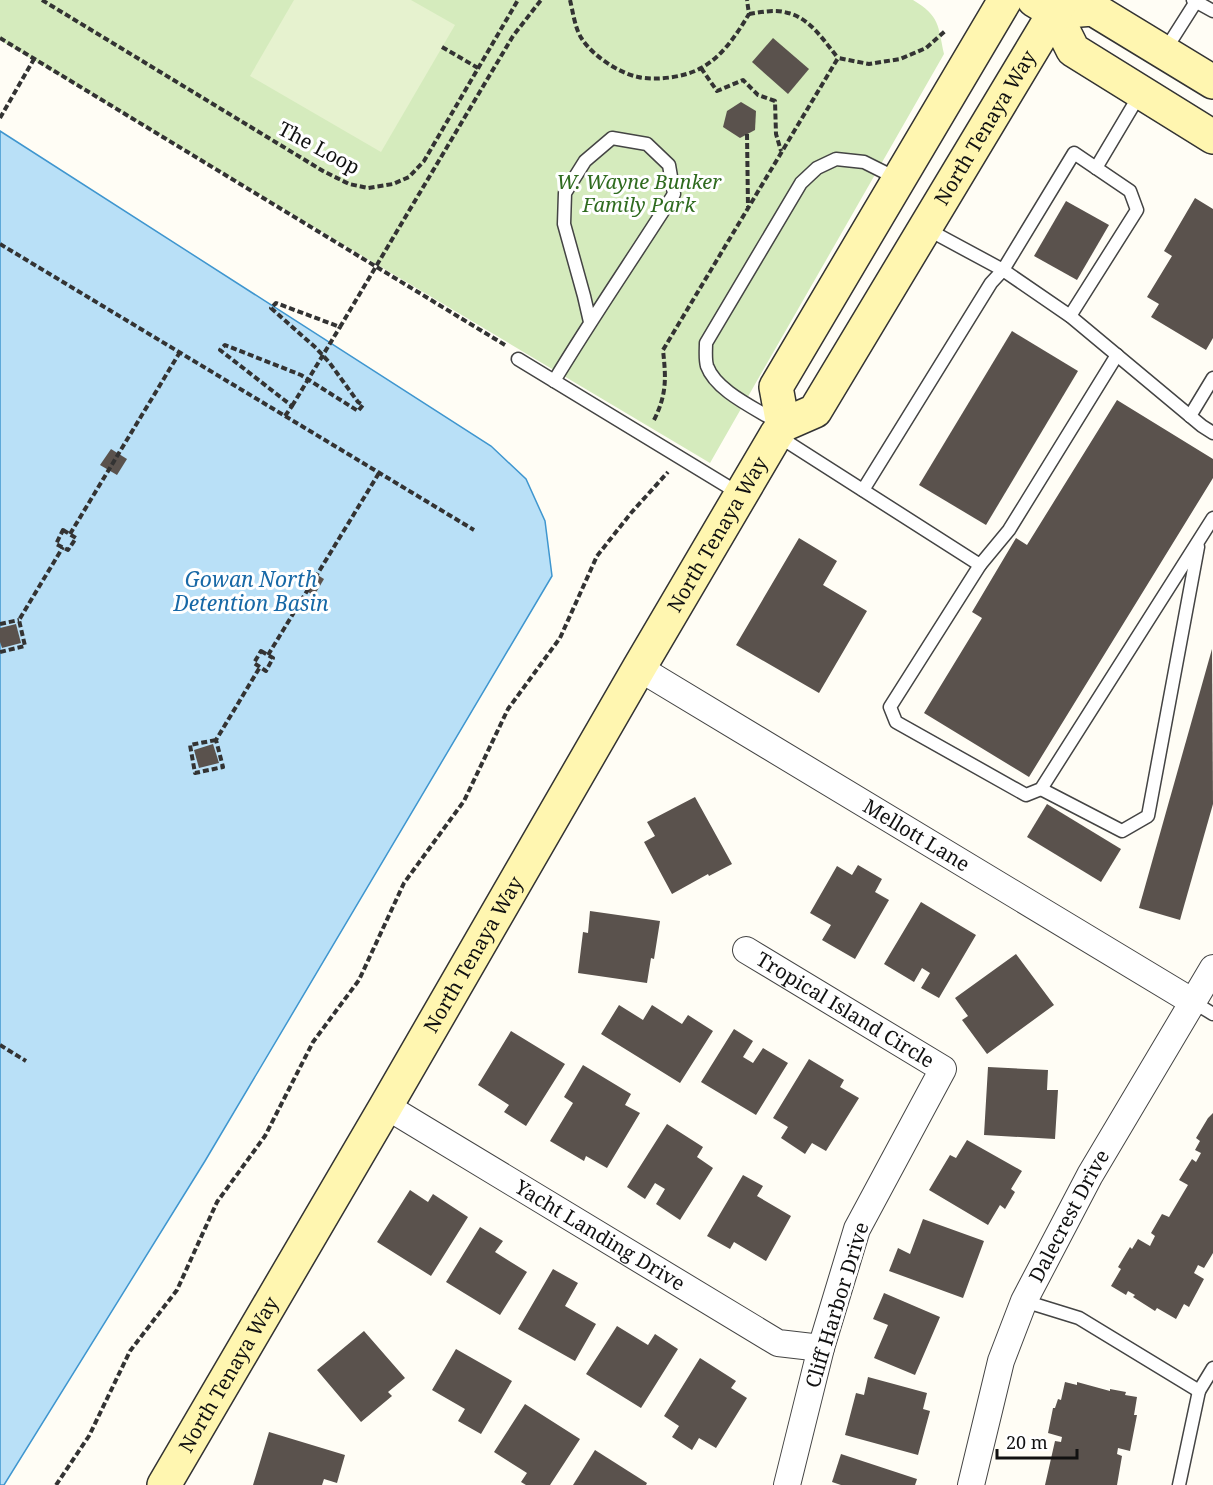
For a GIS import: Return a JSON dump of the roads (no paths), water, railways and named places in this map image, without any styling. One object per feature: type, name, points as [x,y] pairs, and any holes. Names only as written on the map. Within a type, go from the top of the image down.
[{"type":"main road","points":[[779,430],[776,387],[1005,0]]},
{"type":"main road","points":[[1050,4],[1093,9],[1213,82]]},
{"type":"main road","points":[[1050,4],[1073,50],[1213,137]]},
{"type":"main road","name":"North Tenaya Way","points":[[164,1485],[779,430],[815,411],[925,227],[1050,4]]},
{"type":"street","name":"Mellott Lane","points":[[639,668],[1203,1008]]},
{"type":"street","name":"Tropical Island Circle","points":[[746,950],[943,1069]]},
{"type":"street","name":"Dalecrest Drive","points":[[971,1485],[1001,1361],[1024,1301],[1090,1175],[1203,1008],[1213,968]]},
{"type":"street","name":"Cliff Harbor Drive","points":[[787,1485],[820,1348],[857,1229],[943,1069]]},
{"type":"street","name":"Yacht Landing Drive","points":[[386,1106],[778,1343],[820,1348]]},
{"type":"lane","points":[[1164,52],[1196,1],[1213,12]]},
{"type":"lane","points":[[1096,168],[1142,92]]},
{"type":"lane","points":[[554,381],[674,195],[669,165],[647,144],[612,138],[585,161],[566,193],[564,224],[590,322]]},
{"type":"lane","points":[[863,490],[991,283],[1003,270],[1074,153],[1130,191],[1137,210],[1070,316]]},
{"type":"lane","points":[[899,179],[864,162],[836,159],[817,168],[801,183],[706,342],[706,363],[712,376],[726,390],[779,430],[863,490],[980,566]]},
{"type":"lane","points":[[925,227],[1003,270],[1070,316],[1213,433]]},
{"type":"lane","points":[[1116,355],[1010,531],[980,566],[890,707],[896,722],[1026,795],[1041,789],[1213,518]]},
{"type":"lane","points":[[518,359],[741,495]]},
{"type":"lane","points":[[1190,416],[1213,378]]},
{"type":"lane","points":[[1041,789],[1122,831],[1148,816],[1199,540]]},
{"type":"lane","points":[[1024,1301],[1079,1318],[1199,1391]]},
{"type":"lane","points":[[1179,1485],[1199,1391],[1213,1368]]},
{"type":"water","name":"Gowan North Detention Basin","points":[[0,131],[491,446],[526,479],[545,521],[552,576],[205,1161],[4,1485],[0,1485]]},
{"type":"park label","name":"W. Wayne Bunker Family Park","points":[[639,194]]}]
